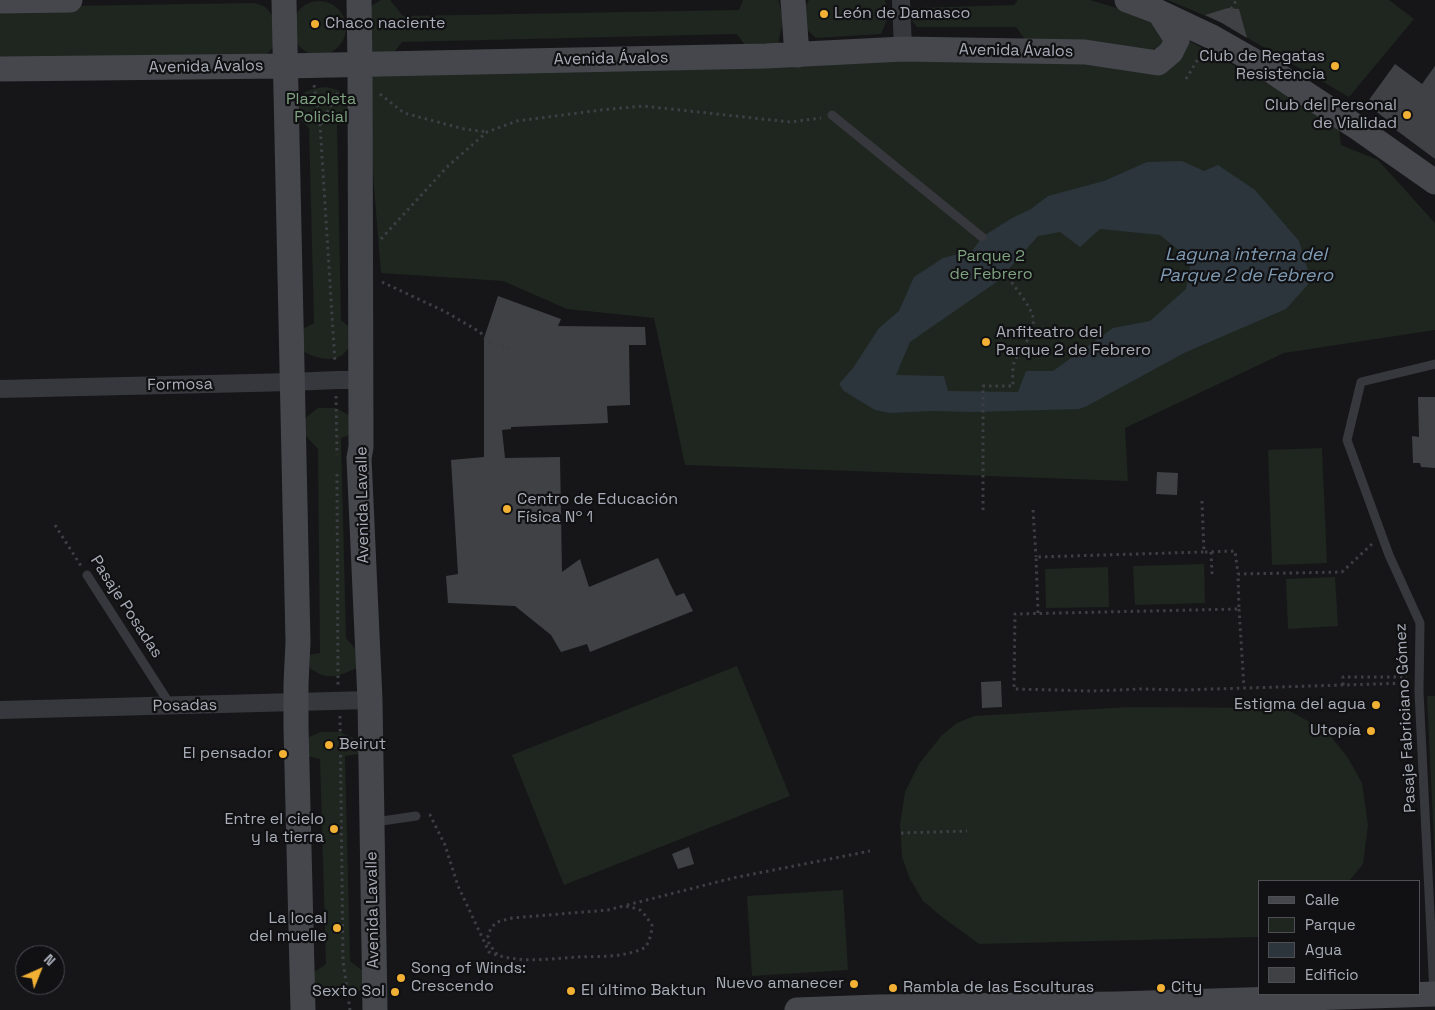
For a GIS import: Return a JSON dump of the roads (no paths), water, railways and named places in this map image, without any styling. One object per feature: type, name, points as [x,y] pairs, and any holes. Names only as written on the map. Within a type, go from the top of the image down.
[{"type":"main road","points":[[0,1],[70,0]]},
{"type":"main road","points":[[284,0],[298,642],[296,702],[303,1010]]},
{"type":"main road","name":"Avenida Lavalle","points":[[359,0],[354,64],[348,380],[361,447],[370,700],[375,1010]]},
{"type":"main road","points":[[793,0],[797,55]]},
{"type":"main road","points":[[1126,0],[1159,12],[1212,37],[1270,70],[1435,182]]},
{"type":"main road","name":"Avenida Ávalos","points":[[0,69],[309,66],[797,55],[827,57],[903,49],[1085,52],[1158,64],[1171,52],[1176,40],[1159,12]]},
{"type":"main road","points":[[797,1010],[878,1007],[1117,1007],[1435,999]]},
{"type":"street","points":[[901,0],[903,49]]},
{"type":"street","name":"Formosa","points":[[0,389],[348,380]]},
{"type":"street","name":"Posadas","points":[[0,710],[370,700]]},
{"type":"lane","points":[[832,116],[982,237]]},
{"type":"lane","name":"Pasaje Fabriciano Gómez","points":[[1435,364],[1361,382],[1347,440],[1389,555],[1420,623],[1418,692],[1435,999]]},
{"type":"lane","name":"Pasaje Posadas","points":[[87,575],[172,706]]},
{"type":"lane","points":[[372,823],[416,816]]},
{"type":"water","name":"Laguna interna del Parque 2 de Febrero","points":[[1182,161],[1204,171],[1218,165],[1255,190],[1299,241],[1311,281],[1286,309],[1184,353],[1079,409],[890,413],[875,410],[844,391],[839,384],[853,368],[879,328],[899,311],[914,277],[943,258],[973,250],[982,237],[1012,218],[1031,209],[1048,196],[1104,181],[1147,162]],"holes":[[[1100,229],[1160,235],[1191,260],[1186,289],[1150,321],[1113,328],[1053,371],[1026,371],[1018,392],[948,391],[944,376],[896,375],[910,342],[998,281],[1038,236],[1060,232],[1080,247]]]},
{"type":"place","name":"León de Damasco","points":[[824,14]]},
{"type":"place","name":"Chaco naciente","points":[[315,24]]},
{"type":"place","name":"Club de Regatas Resistencia","points":[[1335,66]]},
{"type":"place","name":"Club del Personal de Vialidad","points":[[1407,115]]},
{"type":"place","name":"Anfiteatro del Parque 2 de Febrero","points":[[986,342]]},
{"type":"place","name":"Centro de Educación Física Nº 1","points":[[507,509]]},
{"type":"place","name":"Estigma del agua","points":[[1376,705]]},
{"type":"place","name":"Utopía","points":[[1371,731]]},
{"type":"place","name":"Beirut","points":[[329,745]]},
{"type":"place","name":"El pensador","points":[[283,754]]},
{"type":"place","name":"Entre el cielo y la tierra","points":[[334,829]]},
{"type":"place","name":"La local del muelle","points":[[337,928]]},
{"type":"place","name":"Song of Winds: Crescendo","points":[[401,978]]},
{"type":"place","name":"Nuevo amanecer","points":[[854,984]]},
{"type":"place","name":"Rambla de las Esculturas","points":[[893,988]]},
{"type":"place","name":"City","points":[[1161,988]]},
{"type":"place","name":"El último Baktun","points":[[571,991]]},
{"type":"place","name":"Sexto Sol","points":[[395,992]]},
{"type":"park label","name":"Plazoleta Policial","points":[[321,109]]},
{"type":"park label","name":"Parque 2 de Febrero","points":[[991,266]]}]
